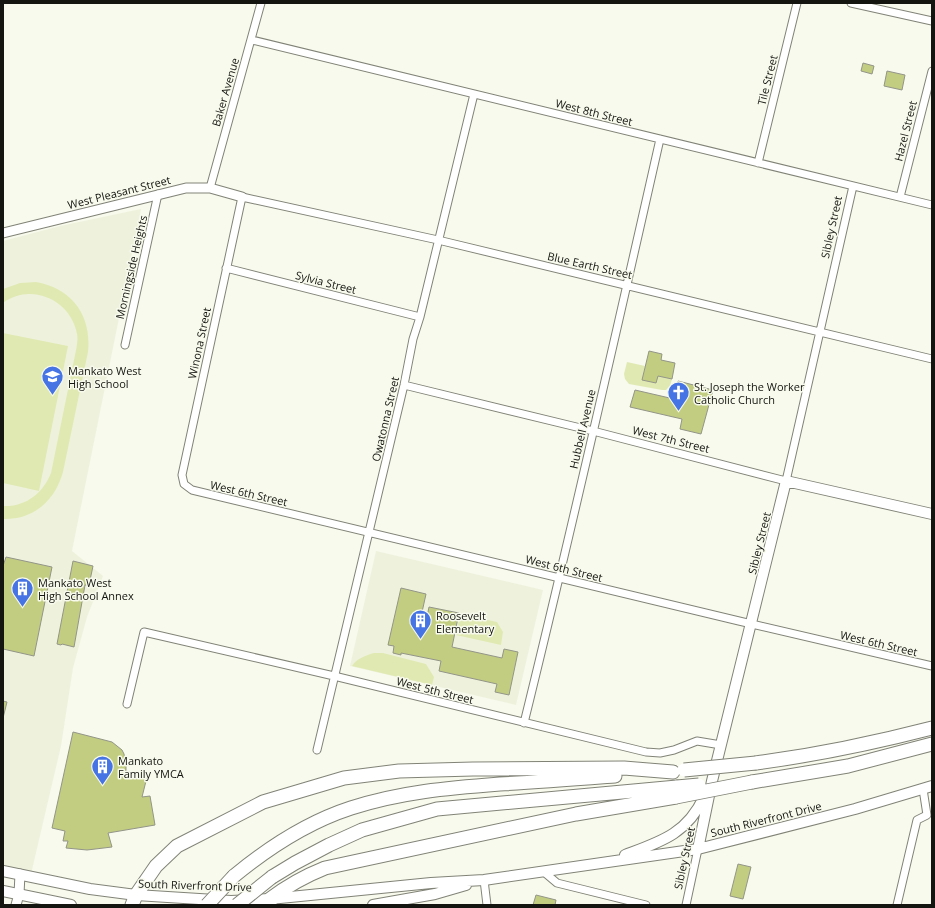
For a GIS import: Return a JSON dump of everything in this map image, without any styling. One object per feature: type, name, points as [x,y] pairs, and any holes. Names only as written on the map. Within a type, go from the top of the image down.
[{"type":"highway","points":[[208,905],[234,876],[257,858],[318,821],[349,808],[386,798],[426,790],[756,764],[805,757],[932,728]]},
{"type":"highway","points":[[237,905],[272,877],[329,845],[362,830],[437,809],[676,792],[752,782],[848,766],[932,744]]},
{"type":"highway","points":[[134,900],[156,866],[177,846],[263,802],[344,778],[399,771],[473,769],[624,768],[679,771]]},
{"type":"highway","points":[[269,903],[285,888],[306,875],[325,868],[676,792]]},
{"type":"main road","name":"West 7th Street","points":[[786,480],[932,514]]},
{"type":"main road","name":"Sibley Street","points":[[698,849],[712,781],[786,480]]},
{"type":"main road","points":[[606,862],[656,844],[670,837],[683,827],[698,810],[712,781]]},
{"type":"main road","name":"South Riverfront Drive","points":[[3,871],[90,889],[134,900],[269,903],[431,883],[484,880],[698,849],[855,809],[927,788]]},
{"type":"main road","name":"South Riverfront Drive","points":[[373,905],[435,894],[484,880]]},
{"type":"main road","points":[[3,891],[71,905]]},
{"type":"street","name":"Baker Avenue","points":[[210,188],[261,3]]},
{"type":"street","name":"Tile Street","points":[[758,163],[797,3]]},
{"type":"street","points":[[851,3],[932,21]]},
{"type":"street","name":"West 8th Street","points":[[252,40],[932,205]]},
{"type":"street","name":"Hazel Street","points":[[900,197],[932,71]]},
{"type":"street","name":"Owatonna Street","points":[[317,750],[404,385],[413,339],[420,317],[474,94]]},
{"type":"street","name":"Hubbell Avenue","points":[[524,723],[628,285],[660,139]]},
{"type":"street","name":"Sibley Street","points":[[786,480],[853,186]]},
{"type":"street","name":"West Pleasant Street","points":[[3,233],[186,188],[210,188],[242,197]]},
{"type":"street","name":"Morningside Heights","points":[[125,345],[158,194]]},
{"type":"street","name":"Blue Earth Street","points":[[242,197],[438,240],[932,359]]},
{"type":"street","name":"Winona Street","points":[[192,490],[184,484],[182,475],[242,197]]},
{"type":"street","name":"Sylvia Street","points":[[226,268],[420,317]]},
{"type":"street","name":"West 7th Street","points":[[404,385],[786,480]]},
{"type":"street","name":"West 6th Street","points":[[192,490],[932,666]]},
{"type":"street","name":"West 5th Street","points":[[127,704],[144,632],[334,676],[646,752],[674,750],[697,741],[721,745]]},
{"type":"street","points":[[898,905],[917,820],[930,816],[927,788]]},
{"type":"street","name":"Sibley Street","points":[[686,905],[698,849]]},
{"type":"street","points":[[544,872],[558,883],[646,905]]},
{"type":"street","points":[[16,905],[19,894],[20,874]]},
{"type":"street","points":[[484,880],[487,905]]},
{"type":"shaded area","name":"Mankato West High School","points":[[141,209],[72,551],[103,576],[87,617],[73,668],[61,746],[31,874],[3,868],[3,241],[60,226]]},
{"type":"shaded area","points":[[376,551],[543,590],[516,705],[350,666]]},
{"type":"green space","points":[[36,282],[49,285],[60,290],[77,306],[87,327],[88,352],[63,472],[54,492],[41,507],[33,512],[24,516],[3,519],[3,506],[19,504],[33,497],[43,487],[51,473],[77,344],[77,334],[73,322],[67,312],[48,298],[26,294],[14,297],[3,303],[3,289],[20,283]]},
{"type":"green space","points":[[3,333],[68,346],[39,491],[3,483]]},
{"type":"green space","points":[[627,362],[645,366],[642,380],[656,383],[658,376],[672,379],[670,386],[666,390],[662,390],[629,384],[625,379],[624,374]]},
{"type":"green space","points":[[460,614],[497,622],[503,632],[501,645],[456,635]]},
{"type":"green space","points":[[374,653],[383,653],[426,664],[434,677],[432,685],[352,666],[356,661]]},
{"type":"building","points":[[863,63],[874,66],[872,74],[861,71]]},
{"type":"building","points":[[887,71],[905,75],[902,90],[884,86]]},
{"type":"building","points":[[649,351],[662,354],[661,360],[675,363],[672,379],[658,376],[656,383],[642,380]]},
{"type":"building","name":"St. Joseph the Worker Catholic Church","points":[[678,381],[713,390],[701,434],[680,429],[682,419],[630,407],[635,390],[674,399]]},
{"type":"building","name":"Mankato West High School Annex","points":[[6,557],[52,567],[34,656],[3,649],[3,566]]},
{"type":"building","points":[[73,561],[93,566],[89,585],[85,585],[74,647],[57,644]]},
{"type":"building","name":"Roosevelt Elementary","points":[[401,588],[426,594],[417,635],[423,636],[429,607],[459,613],[452,647],[502,658],[504,649],[518,652],[509,695],[495,692],[497,684],[439,671],[441,661],[401,653],[401,655],[393,653],[394,646],[388,645]]},
{"type":"building","points":[[3,701],[7,702],[3,718]]},
{"type":"building","name":"Mankato Family YMCA","points":[[73,732],[112,742],[122,750],[124,754],[126,771],[147,777],[142,797],[150,796],[155,825],[108,833],[112,847],[87,850],[66,848],[68,841],[63,841],[65,831],[52,828]]},
{"type":"building","points":[[738,864],[751,867],[743,899],[730,896]]},
{"type":"building","points":[[536,895],[556,900],[555,905],[533,905]]},
{"type":"place","name":"Mankato West High School","points":[[53,396]]},
{"type":"place","name":"St. Joseph the Worker Catholic Church","points":[[679,412]]},
{"type":"place","name":"Mankato West High School Annex","points":[[23,608]]},
{"type":"place","name":"Roosevelt Elementary","points":[[421,640]]},
{"type":"place","name":"Mankato Family YMCA","points":[[103,786]]}]
